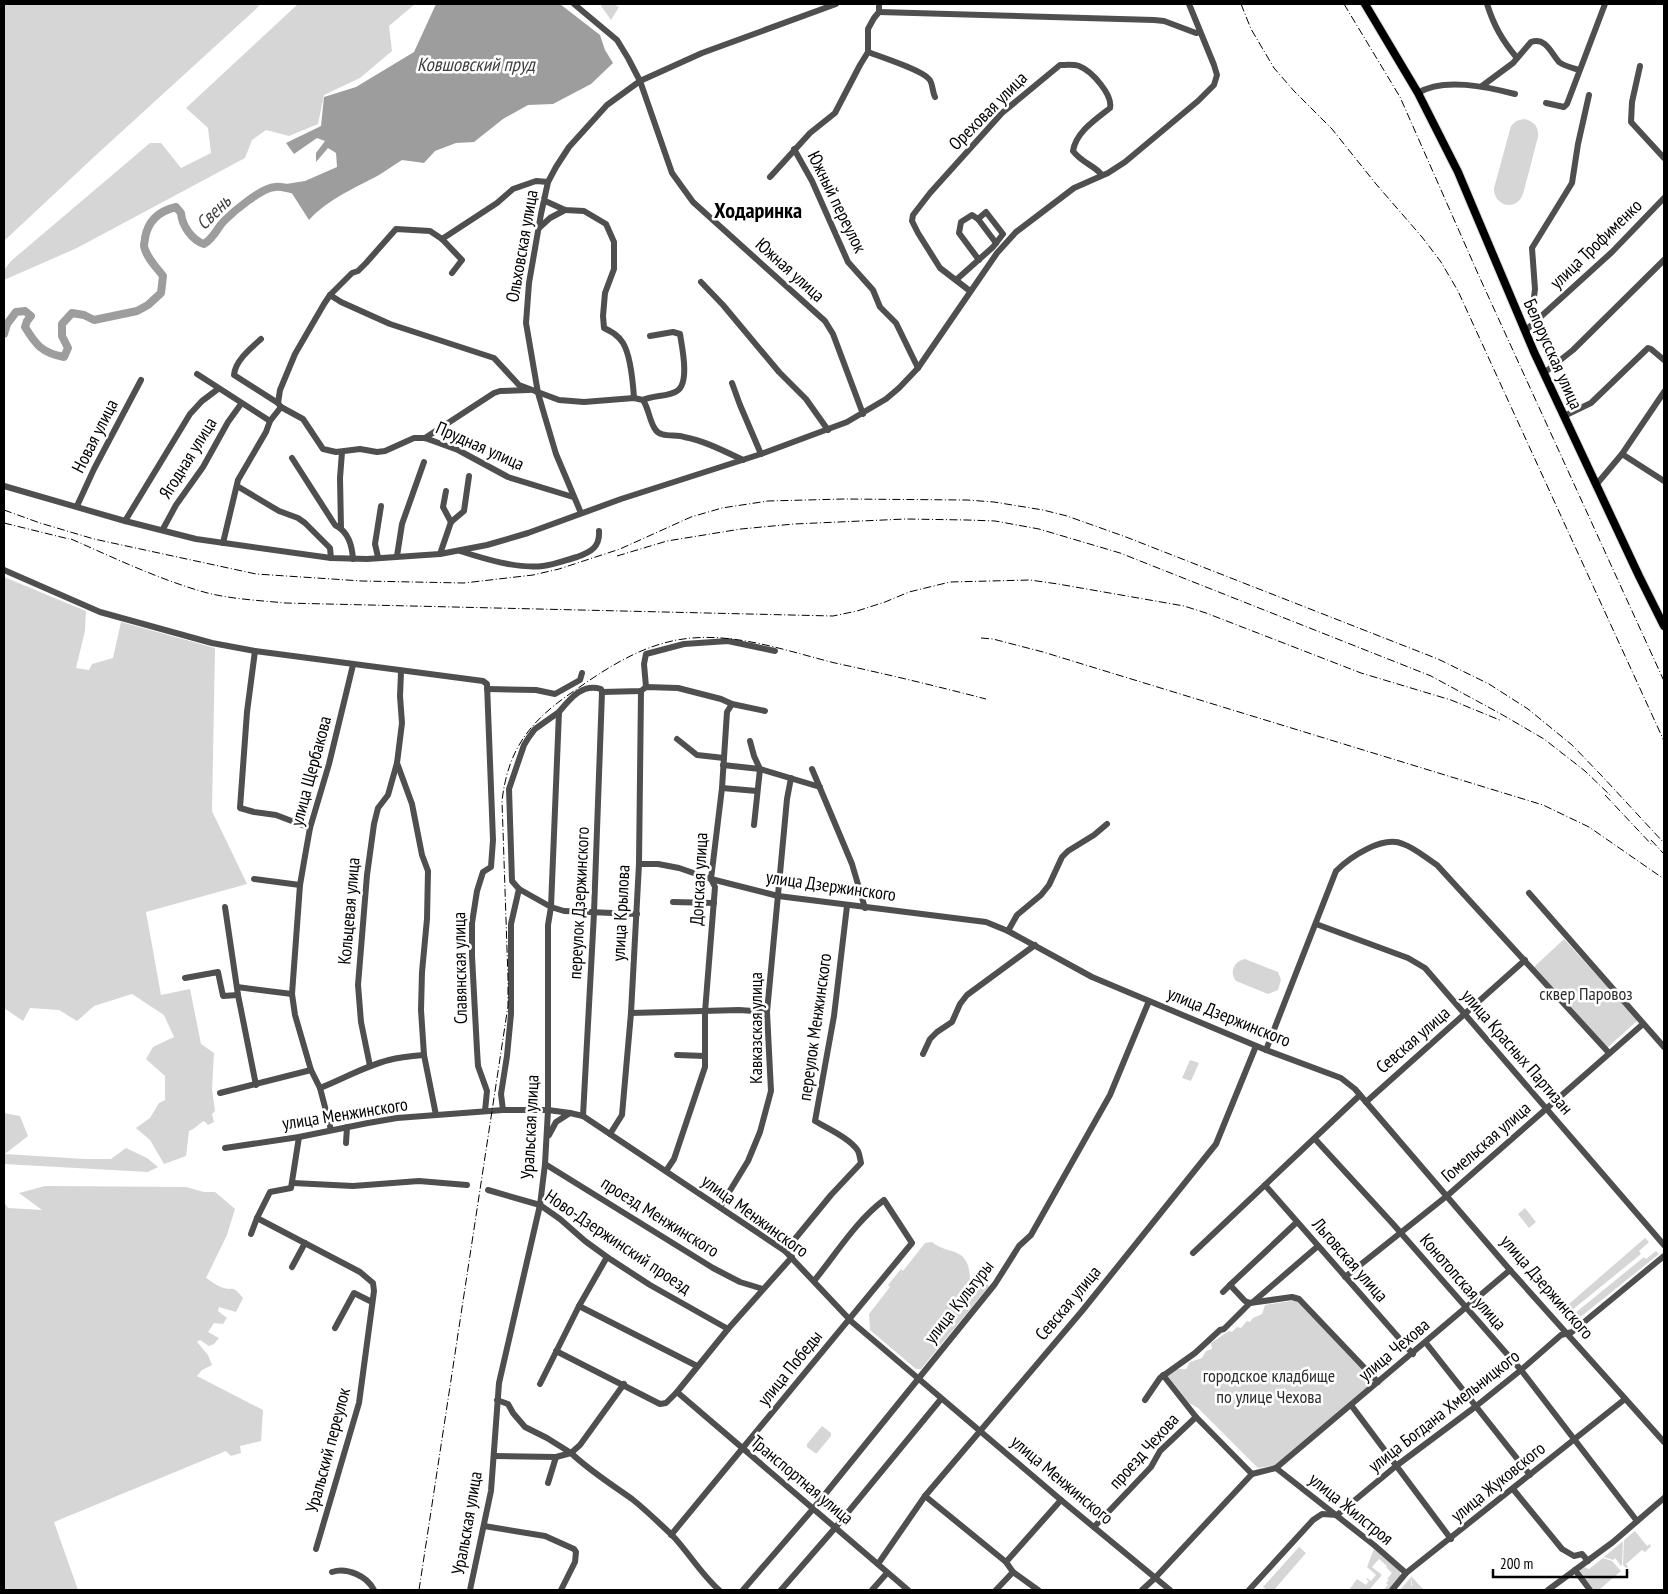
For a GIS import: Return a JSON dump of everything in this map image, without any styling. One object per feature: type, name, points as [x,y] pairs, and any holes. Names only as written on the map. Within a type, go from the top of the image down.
[{"type":"main road","name":"Белорусская улица","points":[[1365,4],[1418,93],[1458,172],[1544,373],[1637,573],[1664,626]]},
{"type":"street","name":"Южная улица","points":[[574,4],[602,26],[616,40],[628,58],[640,81],[672,173],[684,191],[693,202],[824,321],[833,334],[863,414]]},
{"type":"street","name":"Ольховская улица","points":[[581,513],[556,454],[538,393],[526,316],[529,283],[543,200],[548,182],[569,147],[590,122],[608,105],[640,81],[702,53],[836,4]]},
{"type":"street","points":[[770,177],[810,133],[835,113],[868,52],[868,29],[879,12],[878,4]]},
{"type":"street","points":[[900,4],[903,12]]},
{"type":"street","points":[[4,486],[125,521],[196,539],[353,560],[440,554],[487,545],[528,533],[581,513],[744,460],[828,430],[863,414],[892,394],[918,368],[997,253],[1020,228],[1074,188],[1102,176],[1125,162],[1198,101],[1214,85],[1216,75],[1214,65],[1189,4]]},
{"type":"street","points":[[1487,4],[1497,32],[1517,58]]},
{"type":"street","points":[[1546,103],[1566,106],[1605,4]]},
{"type":"street","points":[[879,12],[1154,20],[1164,21],[1196,33],[1200,32]]},
{"type":"street","points":[[1482,86],[1513,63],[1531,42],[1538,40],[1547,45],[1561,64],[1579,70]]},
{"type":"street","points":[[868,52],[928,78],[932,83],[932,91],[935,97]]},
{"type":"street","name":"Ореховая улица","points":[[970,291],[940,268],[918,233],[912,221],[913,215],[930,192],[1002,113],[1060,66],[1069,64],[1085,69],[1096,79],[1109,96],[1110,108],[1084,130],[1076,142],[1073,151],[1079,158],[1098,170],[1102,176]]},
{"type":"street","points":[[1640,66],[1632,102],[1631,122],[1664,158]]},
{"type":"street","points":[[1418,93],[1427,87],[1482,86],[1515,94]]},
{"type":"street","points":[[1536,322],[1532,314],[1535,290],[1532,248],[1572,183],[1578,144],[1589,95]]},
{"type":"street","name":"Южный переулок","points":[[794,150],[812,181],[848,262],[873,290],[880,307],[896,322],[918,368]]},
{"type":"street","points":[[442,239],[497,203],[513,188],[536,181],[548,182]]},
{"type":"street","name":"улица Трофименко","points":[[1525,331],[1612,252],[1664,198]]},
{"type":"street","points":[[543,200],[565,210],[584,211],[606,224],[614,242],[614,269],[605,293],[604,328],[616,335],[624,344],[632,375],[634,398]]},
{"type":"street","points":[[539,228],[550,218],[565,210]]},
{"type":"street","points":[[956,280],[979,260],[1003,234],[986,212],[978,219]]},
{"type":"street","points":[[979,260],[959,233],[962,222],[972,215],[978,219],[996,243]]},
{"type":"street","points":[[223,543],[238,480],[280,405],[280,390],[295,354],[330,295],[352,273],[358,271],[366,264],[382,243],[396,229],[430,231],[442,239],[462,260],[452,273]]},
{"type":"street","points":[[1544,373],[1573,350],[1664,260]]},
{"type":"street","points":[[701,282],[723,305],[772,364],[806,399],[828,430]]},
{"type":"street","points":[[330,295],[341,302],[390,324],[494,358],[519,385],[538,393],[569,402],[634,398],[643,400],[647,405],[654,429],[660,434],[684,436],[744,460]]},
{"type":"street","points":[[643,400],[649,397],[677,392],[683,385],[684,375],[680,334],[673,332],[650,336]]},
{"type":"street","name":"Прудная улица","points":[[261,338],[244,356],[234,371],[234,375],[303,419],[323,449],[342,452],[360,449],[378,452],[385,451],[414,438],[425,438],[458,450],[508,477],[573,497]]},
{"type":"street","points":[[1564,416],[1591,403],[1648,348],[1664,360]]},
{"type":"street","points":[[197,374],[270,421]]},
{"type":"street","name":"Новая улица","points":[[77,506],[94,469],[141,380]]},
{"type":"street","points":[[732,383],[761,454]]},
{"type":"street","points":[[125,521],[190,414],[202,401],[218,389]]},
{"type":"street","points":[[425,438],[494,393],[530,390]]},
{"type":"street","points":[[1596,485],[1622,454],[1664,392]]},
{"type":"street","name":"Ягодная улица","points":[[163,530],[176,505],[203,467],[228,422],[241,404]]},
{"type":"street","points":[[341,528],[342,452]]},
{"type":"street","points":[[1622,454],[1664,481]]},
{"type":"street","points":[[292,458],[335,525],[341,528],[348,538],[353,560]]},
{"type":"street","points":[[397,556],[402,524],[424,462]]},
{"type":"street","points":[[440,554],[452,522],[464,511],[469,476]]},
{"type":"street","points":[[237,486],[279,511],[305,522],[330,548],[331,558]]},
{"type":"street","points":[[446,491],[443,507],[452,522]]},
{"type":"street","points":[[378,557],[375,544],[381,506]]},
{"type":"street","points":[[459,550],[509,564],[544,566],[582,555],[595,548],[599,541],[599,531]]},
{"type":"street","points":[[4,570],[100,612],[212,643],[401,672]]},
{"type":"street","name":"улица Крылова","points":[[610,1134],[622,1115],[631,1013],[640,864],[644,664],[646,654],[684,644],[728,641],[775,652]]},
{"type":"street","points":[[255,651],[247,712],[240,808],[276,815],[310,828]]},
{"type":"street","name":"улица Щербакова","points":[[332,1130],[320,1088],[311,1070],[295,1015],[292,994],[300,885],[310,828],[329,764],[352,665]]},
{"type":"street","name":"Славянская улица","points":[[401,672],[487,684],[493,840],[491,866],[483,872],[477,891],[472,923],[478,1066],[487,1091],[485,1111]]},
{"type":"street","name":"Кольцевая улица","points":[[370,1066],[361,1022],[358,992],[366,874],[378,808],[388,794],[397,763],[402,723],[401,672]]},
{"type":"street","points":[[487,689],[536,690],[555,694],[580,680],[582,673]]},
{"type":"street","points":[[637,914],[594,913],[550,907],[519,889],[512,882],[509,789],[524,744],[529,736],[535,729],[559,712],[579,691],[595,687],[601,689],[602,692],[678,688],[721,699],[732,704],[765,711]]},
{"type":"street","name":"переулок Дзержинского","points":[[583,1116],[594,913],[602,692]]},
{"type":"street","name":"Донская улица","points":[[666,1171],[674,1159],[705,1067],[705,1012],[715,887],[711,879],[722,788],[726,712],[732,704]]},
{"type":"street","name":"Уральская улица","points":[[470,1590],[491,1491],[499,1383],[540,1205],[548,1138],[548,926],[559,712]]},
{"type":"street","points":[[677,739],[697,755],[760,769],[820,787]]},
{"type":"street","points":[[750,741],[760,769],[754,826]]},
{"type":"street","name":"Кольцевая улица","points":[[397,763],[412,804],[422,855],[428,871],[421,1010],[424,1055],[436,1115]]},
{"type":"street","points":[[812,769],[852,864],[865,908]]},
{"type":"street","name":"Кавказская улица","points":[[720,1207],[748,1161],[760,1132],[771,1091],[767,1012],[787,799],[791,778]]},
{"type":"street","points":[[722,788],[757,792]]},
{"type":"street","points":[[1008,930],[1017,915],[1041,895],[1049,885],[1062,857],[1107,824]]},
{"type":"street","points":[[1266,1050],[1336,871],[1344,863],[1366,850],[1386,842],[1395,841],[1404,844],[1437,865],[1609,1053]]},
{"type":"street","name":"улица Дзержинского","points":[[640,864],[658,864],[778,896],[986,922],[1008,930],[1092,977],[1256,1046],[1341,1078],[1360,1095],[1510,1270],[1663,1442]]},
{"type":"street","points":[[254,880],[300,885]]},
{"type":"street","points":[[504,1110],[501,1094],[511,1014],[511,924],[519,889]]},
{"type":"street","points":[[1529,893],[1664,1047]]},
{"type":"street","points":[[673,902],[714,903]]},
{"type":"street","name":"переулок Менжинского","points":[[785,1251],[831,1195],[861,1163],[859,1152],[855,1147],[816,1121],[834,1016],[847,906]]},
{"type":"street","points":[[225,907],[237,991],[256,1085]]},
{"type":"street","name":"улица Красных Партизан","points":[[1316,924],[1418,963],[1424,968],[1664,1245]]},
{"type":"street","points":[[923,1054],[933,1035],[952,1022],[960,1004],[967,995],[1035,945]]},
{"type":"street","name":"Севская улица","points":[[1366,1102],[1525,960]]},
{"type":"street","points":[[185,978],[218,972],[223,996],[237,991],[292,994]]},
{"type":"street","name":"улица Культуры","points":[[743,1590],[813,1509],[995,1284],[1019,1246],[1031,1235],[1110,1094],[1149,1001]]},
{"type":"street","points":[[631,1013],[740,1010],[767,1012]]},
{"type":"street","name":"Гомельская улица","points":[[1345,1277],[1448,1196],[1643,1024]]},
{"type":"street","name":"Севская улица","points":[[878,1564],[925,1496],[1082,1311],[1216,1144],[1256,1046]]},
{"type":"street","points":[[320,1088],[370,1066],[390,1060],[424,1055]]},
{"type":"street","points":[[677,1055],[705,1056]]},
{"type":"street","points":[[220,1093],[311,1070]]},
{"type":"street","points":[[1193,1253],[1360,1095]]},
{"type":"street","name":"улица Менжинского","points":[[225,1148],[299,1137],[397,1118],[504,1110],[548,1110],[583,1116],[785,1251],[849,1320],[1170,1590]]},
{"type":"street","points":[[548,1138],[556,1122],[570,1113]]},
{"type":"street","points":[[346,1143],[347,1127]]},
{"type":"street","points":[[251,1234],[270,1192],[291,1188],[299,1137]]},
{"type":"street","name":"Конотопская улица","points":[[1315,1139],[1401,1233],[1521,1370],[1637,1521]]},
{"type":"street","name":"проезд Менжинского","points":[[545,1164],[713,1268],[740,1282],[763,1289]]},
{"type":"street","points":[[293,1183],[354,1186],[419,1181],[448,1185],[468,1185]]},
{"type":"street","name":"Льговская улица","points":[[1264,1186],[1413,1354]]},
{"type":"street","name":"Ново-Дзержинский проезд","points":[[488,1190],[540,1205],[607,1257],[650,1285],[728,1329]]},
{"type":"street","name":"улица Победы","points":[[671,1535],[912,1243],[884,1200],[854,1230],[814,1281]]},
{"type":"street","name":"Уральский переулок","points":[[257,1218],[367,1276],[373,1282],[359,1403],[316,1549]]},
{"type":"street","points":[[1223,1292],[1297,1222]]},
{"type":"street","points":[[292,1267],[304,1243]]},
{"type":"street","points":[[1145,1400],[1163,1376],[1195,1353],[1220,1330],[1224,1329],[1318,1246]]},
{"type":"street","name":"улица Богдана Хмельницкого","points":[[1249,1590],[1313,1520],[1322,1514],[1337,1515],[1396,1466],[1475,1407],[1561,1335],[1572,1332],[1664,1256]]},
{"type":"street","points":[[540,1384],[579,1306],[607,1257]]},
{"type":"street","points":[[556,1351],[660,1404],[666,1402],[677,1392],[728,1329],[792,1258]]},
{"type":"street","name":"улица Чехова","points":[[1252,1474],[1276,1468],[1510,1270]]},
{"type":"street","points":[[1230,1285],[1245,1301],[1252,1303],[1292,1297],[1299,1299],[1378,1382]]},
{"type":"street","points":[[335,1328],[354,1293],[372,1302]]},
{"type":"street","points":[[579,1306],[697,1366]]},
{"type":"street","points":[[1426,1343],[1530,1475]]},
{"type":"street","points":[[1142,1590],[1252,1474],[1196,1417],[1163,1376]]},
{"type":"street","points":[[494,1456],[556,1457],[571,1453],[580,1445],[624,1384]]},
{"type":"street","name":"Транспортная улица","points":[[677,1392],[908,1590]]},
{"type":"street","points":[[781,1590],[835,1528],[941,1399]]},
{"type":"street","name":"улица Жуковского","points":[[1392,1590],[1406,1573],[1452,1539],[1625,1399]]},
{"type":"street","points":[[498,1400],[508,1404],[525,1427],[571,1453],[590,1470],[634,1500],[671,1535],[694,1560],[707,1579],[719,1590]]},
{"type":"street","points":[[1351,1405],[1452,1539]]},
{"type":"street","name":"проезд Чехова","points":[[1094,1527],[1151,1467],[1160,1451],[1196,1417]]},
{"type":"street","points":[[548,1483],[556,1457]]},
{"type":"street","name":"улица Жилстроя","points":[[1276,1468],[1374,1544],[1406,1573]]},
{"type":"street","points":[[1513,1489],[1562,1549],[1574,1556],[1582,1554],[1588,1561]]},
{"type":"street","points":[[925,1496],[1006,1562],[1013,1572],[1038,1590]]},
{"type":"street","points":[[1548,1590],[1588,1561],[1664,1498]]},
{"type":"street","points":[[1006,1562],[1061,1500]]},
{"type":"street","points":[[484,1526],[545,1536],[574,1549],[576,1552],[575,1562],[561,1590]]},
{"type":"street","points":[[332,1572],[341,1569],[351,1572],[367,1581],[374,1590]]},
{"type":"street","points":[[1575,1570],[1590,1590]]},
{"type":"street","points":[[996,1590],[1013,1572]]},
{"type":"street","points":[[872,1590],[887,1573]]},
{"type":"green space","points":[[4,4],[260,4],[4,241]]},
{"type":"green space","points":[[298,4],[415,4],[389,26],[392,51],[360,78],[324,95],[318,124],[289,136],[266,130],[252,140],[245,158],[77,248],[4,280],[4,270],[11,261],[150,143],[161,143],[181,168],[211,153],[208,128],[186,108]]},
{"type":"green space","points":[[602,4],[613,4],[619,7],[611,20],[601,6]]},
{"type":"green space","points":[[1524,119],[1531,121],[1535,125],[1538,130],[1538,137],[1522,196],[1517,202],[1508,205],[1497,198],[1494,188],[1511,126],[1516,121]]},
{"type":"green space","points":[[4,577],[86,611],[85,631],[76,668],[89,670],[92,664],[113,658],[121,622],[215,648],[212,811],[247,884],[146,912],[161,995],[190,989],[201,1044],[214,1053],[212,1089],[215,1111],[212,1114],[214,1122],[208,1125],[204,1121],[189,1131],[186,1156],[164,1164],[150,1140],[136,1128],[150,1118],[159,1103],[165,1100],[165,1076],[146,1059],[153,1047],[174,1037],[164,1015],[132,994],[94,1006],[77,1021],[59,1010],[30,1008],[23,1021],[4,1008]]},
{"type":"green space","name":"сквер Паровоз","points":[[1564,939],[1638,1020],[1607,1048],[1534,967]]},
{"type":"green space","points":[[1245,959],[1278,972],[1281,980],[1278,990],[1268,994],[1236,981],[1233,974],[1235,964]]},
{"type":"green space","points":[[1190,1060],[1199,1063],[1191,1081],[1182,1078]]},
{"type":"green space","points":[[4,1113],[20,1116],[28,1136],[5,1154],[111,1159],[126,1148],[147,1158],[158,1167],[148,1172],[4,1164]]},
{"type":"green space","points":[[45,1186],[186,1187],[204,1192],[215,1192],[235,1209],[227,1235],[206,1278],[221,1287],[234,1289],[243,1298],[236,1312],[219,1307],[218,1311],[227,1318],[223,1324],[214,1323],[208,1332],[219,1338],[214,1344],[209,1346],[200,1340],[197,1342],[208,1355],[212,1365],[202,1370],[197,1376],[263,1410],[261,1441],[240,1446],[241,1453],[231,1456],[226,1451],[54,1522],[78,1590],[4,1590],[4,1202],[8,1208],[42,1210],[19,1193]]},
{"type":"green space","points":[[1525,1208],[1536,1222],[1529,1228],[1518,1214]]},
{"type":"green space","points":[[1645,1238],[1649,1242],[1639,1251],[1641,1254],[1566,1315],[1562,1310]]},
{"type":"green space","points":[[932,1242],[962,1256],[969,1268],[970,1279],[989,1286],[921,1369],[916,1369],[870,1330],[869,1314],[901,1269],[903,1271],[925,1243]]},
{"type":"green space","points":[[1656,1251],[1659,1254],[1573,1323],[1569,1318],[1644,1257],[1646,1259]]},
{"type":"green space","name":"городское кладбище по улице Чехова","points":[[1296,1300],[1376,1383],[1277,1465],[1258,1468],[1198,1408],[1189,1403],[1167,1375],[1177,1369],[1186,1369],[1190,1362],[1202,1358],[1206,1351],[1212,1349],[1211,1343],[1229,1331],[1232,1332],[1237,1327],[1241,1328],[1247,1321],[1250,1322],[1253,1318],[1262,1314],[1265,1305]]},
{"type":"green space","points":[[822,1426],[831,1433],[831,1436],[815,1453],[807,1447],[807,1444]]},
{"type":"green space","points":[[1635,1531],[1647,1546],[1650,1544],[1651,1546],[1645,1552],[1642,1550],[1626,1564],[1628,1567],[1626,1568],[1623,1565],[1624,1540]]},
{"type":"green space","points":[[1623,1541],[1621,1566],[1615,1558],[1613,1560],[1604,1557]]},
{"type":"green space","points":[[1299,1547],[1306,1553],[1274,1590],[1267,1590],[1263,1587]]},
{"type":"green space","points":[[1374,1549],[1400,1571],[1400,1576],[1388,1590],[1383,1590],[1388,1585],[1386,1583],[1389,1580],[1387,1579],[1392,1573],[1379,1559],[1372,1567],[1382,1575],[1369,1590],[1349,1590],[1357,1579],[1366,1585],[1369,1581],[1367,1578],[1371,1581],[1376,1575],[1367,1567]]},
{"type":"green space","points":[[1603,1558],[1612,1561],[1621,1571],[1599,1590],[1594,1590],[1580,1573],[1580,1569],[1584,1567],[1589,1569]]},
{"type":"green space","points":[[1411,1576],[1423,1590],[1418,1588],[1418,1590],[1400,1590],[1411,1577],[1412,1586]]},
{"type":"water","name":"Ковшовский пруд","points":[[436,4],[560,4],[600,35],[605,50],[613,63],[591,84],[553,104],[528,105],[503,119],[474,142],[456,143],[435,151],[424,163],[402,160],[333,200],[309,220],[286,184],[305,181],[337,167],[336,153],[328,148],[316,162],[316,153],[325,141],[317,138],[294,154],[286,143],[321,126],[324,97],[356,87],[414,52]]},
{"type":"waterway","name":"Свень","points":[[4,334],[7,324],[16,312],[25,311],[31,316],[25,327],[36,343],[50,353],[64,357],[68,348],[62,336],[62,324],[72,313],[84,315],[94,320],[137,311],[148,305],[161,293],[163,276],[149,258],[144,246],[146,232],[155,218],[164,211],[176,207],[181,213],[183,223],[188,232],[204,244],[211,239],[228,217],[263,191],[278,187],[298,191]]},
{"type":"railway","points":[[1241,4],[1251,29],[1274,68],[1332,129],[1422,237],[1441,262],[1458,291],[1664,741]]},
{"type":"railway","points":[[1344,4],[1400,97],[1479,276],[1664,681]]},
{"type":"railway","points":[[4,510],[94,539],[256,574],[362,581],[464,583],[533,575],[559,569],[620,549],[691,517],[722,508],[768,501],[844,499],[967,500],[994,502],[1043,510],[1067,516],[1126,537],[1438,659],[1489,684],[1528,709],[1572,745],[1664,843]]},
{"type":"railway","points":[[617,556],[667,541],[741,529],[794,524],[906,519],[967,520],[995,521],[1039,529],[1120,553],[1431,676],[1544,739],[1585,771],[1612,797]]},
{"type":"railway","points":[[4,523],[69,539]]},
{"type":"railway","points":[[71,539],[149,573],[197,590],[230,597],[285,603],[833,616],[857,611],[909,592],[950,582],[1030,580],[1184,606],[1361,673],[1451,700],[1502,721]]},
{"type":"railway","points":[[419,1590],[508,1006],[502,801],[510,766],[524,737],[545,713],[559,702],[628,657],[664,643],[707,637],[771,646],[986,699]]},
{"type":"railway","points":[[981,638],[993,639],[1043,652],[1543,805],[1589,827],[1664,879]]},
{"type":"railway","points":[[1605,795],[1653,846]]},
{"type":"railway","points":[[1651,840],[1664,854]]},
{"type":"district","name":"Ходаринка","points":[[758,210]]}]
